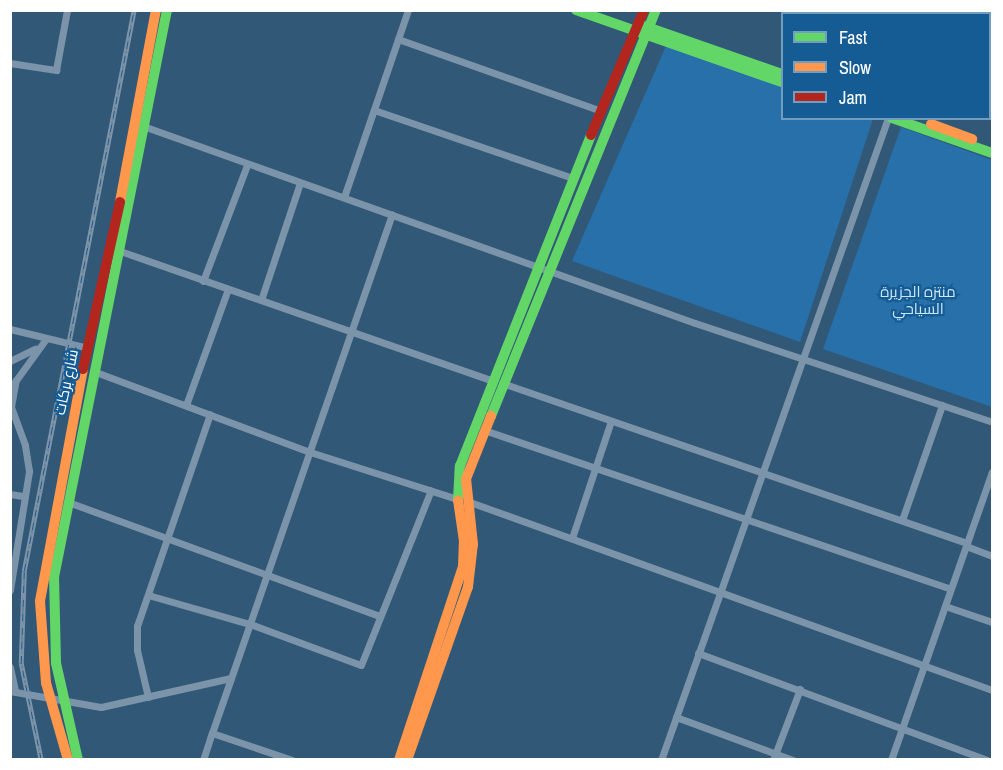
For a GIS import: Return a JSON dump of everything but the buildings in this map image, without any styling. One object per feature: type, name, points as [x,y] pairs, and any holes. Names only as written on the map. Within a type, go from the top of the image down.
[{"type":"street","points":[[10,63],[56,70],[67,10]]},
{"type":"street","name":"شارع بركات","points":[[68,759],[43,664],[40,601],[88,348],[111,250],[156,10]]},
{"type":"street","name":"شارع بركات","points":[[78,759],[56,663],[52,595],[93,371],[120,251],[142,126],[167,10]]},
{"type":"street","points":[[344,197],[408,10]]},
{"type":"street","points":[[576,10],[781,73]]},
{"type":"street","points":[[597,10],[781,81]]},
{"type":"street","points":[[399,759],[462,574],[464,541],[460,466],[498,382],[642,29],[644,10]]},
{"type":"street","points":[[542,270],[573,178],[601,111],[642,29],[656,10]]},
{"type":"street","points":[[398,39],[601,111]]},
{"type":"street","points":[[374,110],[573,178]]},
{"type":"street","points":[[661,759],[802,358],[889,120]]},
{"type":"street","points":[[896,120],[993,153]]},
{"type":"street","points":[[920,120],[993,146]]},
{"type":"street","points":[[142,126],[247,165],[392,214],[542,270],[993,422]]},
{"type":"street","points":[[203,281],[247,165]]},
{"type":"street","points":[[261,300],[300,183]]},
{"type":"street","points":[[203,759],[392,214]]},
{"type":"street","points":[[120,251],[228,290],[762,471],[902,520],[993,556]]},
{"type":"street","points":[[186,405],[228,290]]},
{"type":"street","points":[[10,329],[88,348]]},
{"type":"street","points":[[10,388],[46,339]]},
{"type":"street","points":[[10,361],[38,347]]},
{"type":"street","points":[[93,371],[309,452],[572,538],[993,690]]},
{"type":"street","points":[[10,590],[23,496],[29,471],[25,445],[11,407],[16,380]]},
{"type":"street","points":[[407,759],[468,587],[473,544],[461,500],[498,382]]},
{"type":"street","points":[[902,520],[942,405]]},
{"type":"street","points":[[148,697],[136,638],[166,538],[210,414]]},
{"type":"street","points":[[572,538],[611,421]]},
{"type":"street","points":[[484,430],[950,590]]},
{"type":"street","points":[[891,759],[992,474]]},
{"type":"street","points":[[148,595],[250,624],[361,665],[431,490]]},
{"type":"street","points":[[10,494],[23,496]]},
{"type":"street","points":[[68,502],[380,616]]},
{"type":"street","points":[[945,606],[993,622]]},
{"type":"street","points":[[698,652],[988,759]]},
{"type":"street","points":[[10,668],[13,691],[52,700],[101,707],[231,678]]},
{"type":"street","points":[[774,756],[800,689]]},
{"type":"street","points":[[676,717],[774,756],[793,759]]},
{"type":"street","points":[[212,734],[292,759]]},
{"type":"green space","points":[[666,46],[781,86],[781,120],[873,120],[800,342],[572,261]]},
{"type":"green space","name":"منتزه الجزيرة السياحي","points":[[901,127],[992,160],[992,407],[823,349]]},
{"type":"railway","points":[[41,760],[21,663],[24,571],[134,10]]},
{"type":"traffic: fast","points":[[78,760],[56,663],[54,577],[167,10]]},
{"type":"traffic: fast","points":[[576,10],[781,82]]},
{"type":"traffic: fast","points":[[491,416],[656,10]]},
{"type":"traffic: fast","points":[[644,26],[781,74]]},
{"type":"traffic: fast","points":[[898,120],[992,153]]},
{"type":"traffic: fast","points":[[458,500],[460,466],[591,135]]},
{"type":"traffic: slow","points":[[120,202],[156,10]]},
{"type":"traffic: slow","points":[[931,124],[972,139]]},
{"type":"traffic: slow","points":[[68,760],[46,683],[40,601],[83,369]]},
{"type":"traffic: slow","points":[[407,760],[468,587],[473,544],[466,479],[491,416]]},
{"type":"traffic: slow","points":[[399,760],[463,567],[464,541],[458,500]]},
{"type":"traffic: jam","points":[[591,135],[644,10]]},
{"type":"traffic: jam","points":[[83,369],[120,202]]}]
